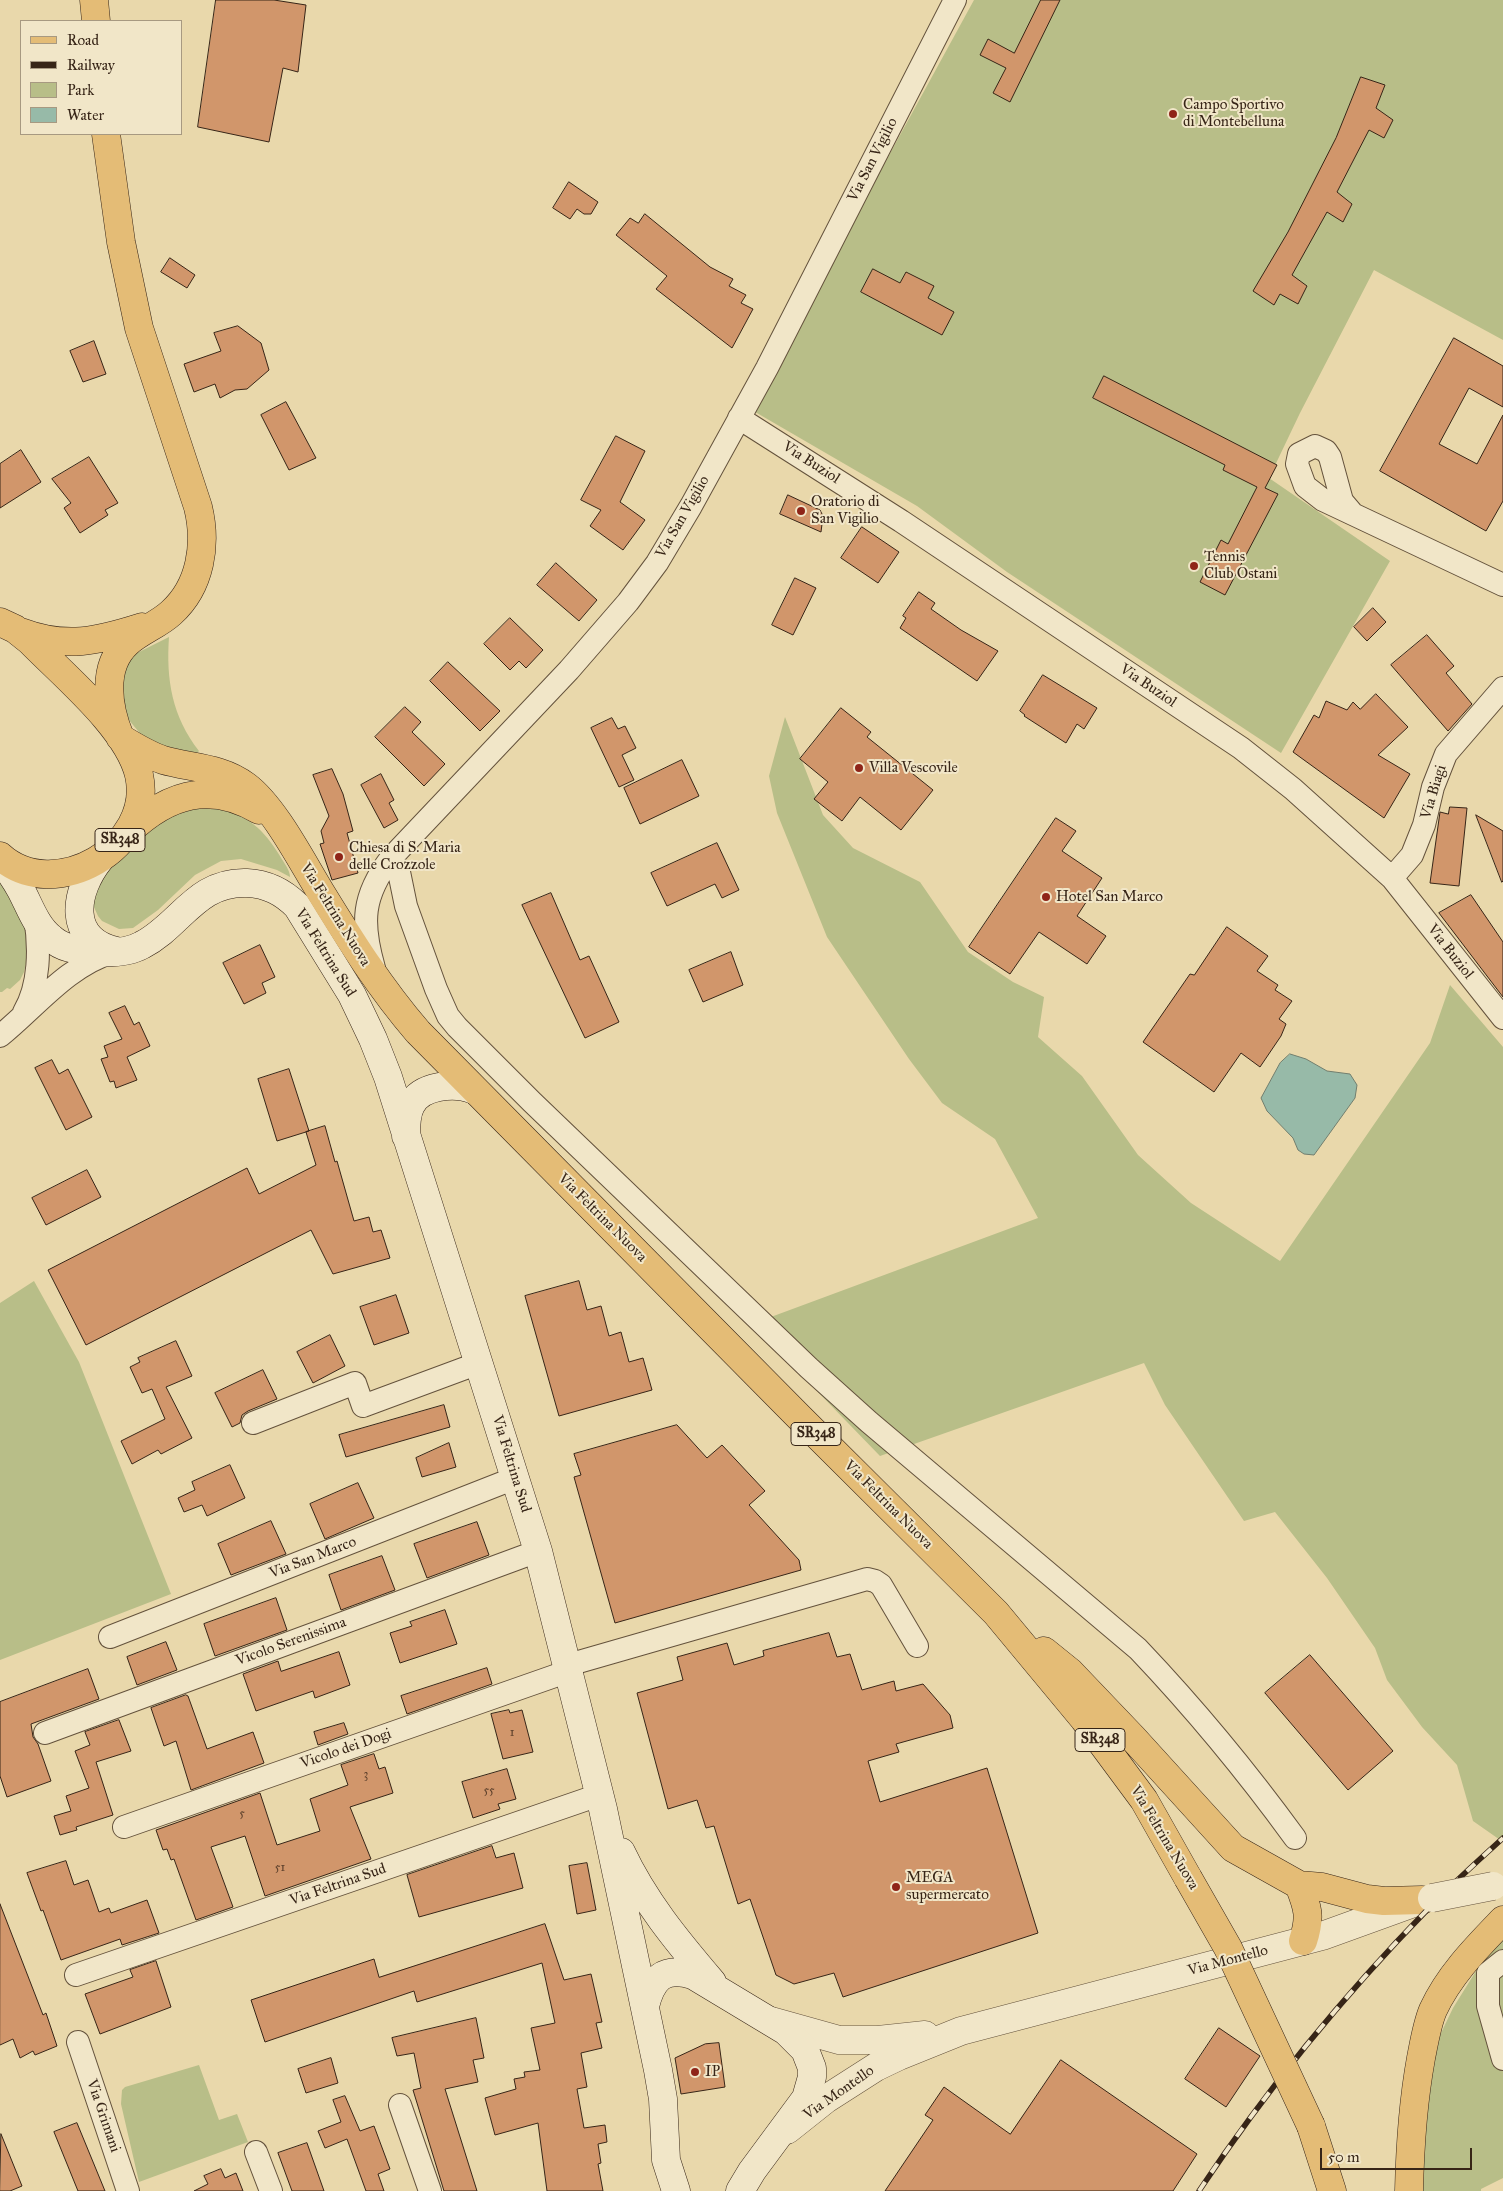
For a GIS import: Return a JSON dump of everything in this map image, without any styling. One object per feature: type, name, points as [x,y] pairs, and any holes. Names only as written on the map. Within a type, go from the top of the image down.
[{"type":"main road","points":[[94,0],[96,20]]},
{"type":"main road","points":[[106,135],[123,250],[139,328],[198,506],[202,528],[201,558],[193,580],[179,604],[158,622],[128,643],[117,656],[112,666],[110,696],[113,717],[121,738]]},
{"type":"main road","points":[[6,624],[48,640],[69,643],[102,639],[158,622]]},
{"type":"main road","name":"SR348","points":[[0,857],[20,869],[48,875],[70,872],[100,859],[124,835],[135,816],[141,791],[135,763],[121,738],[106,719],[30,641],[6,624]]},
{"type":"main road","name":"Via Feltrina Nuova","points":[[121,738],[150,755],[164,760],[217,771],[234,778],[258,796],[379,984],[418,1032],[996,1613],[1084,1720],[1144,1800],[1228,1948],[1312,2126],[1332,2191]]},
{"type":"main road","name":"Via Feltrina Nuova","points":[[124,835],[157,807],[178,798],[195,794],[232,797],[263,813],[278,825]]},
{"type":"main road","name":"Via Feltrina Sud","points":[[0,857],[35,917],[50,938],[64,947],[84,951],[116,952],[133,949],[147,942],[201,895],[214,888],[252,883],[269,886],[285,895],[297,906],[363,1017],[388,1077],[538,1551],[601,1802],[644,2006],[663,2099],[666,2160]]},
{"type":"main road","points":[[100,859],[83,888],[80,902],[80,921],[84,930],[91,938],[105,948],[116,952]]},
{"type":"main road","name":"Via Feltrina Sud","points":[[406,1138],[410,1108],[418,1096],[436,1088],[450,1085],[464,1086],[474,1090]]},
{"type":"main road","points":[[996,1613],[1070,1672],[1233,1848],[1284,1877],[1367,1899],[1384,1901],[1427,1899]]},
{"type":"main road","name":"Via Feltrina Sud","points":[[601,1802],[630,1872],[640,1890],[679,1943],[720,1991]]},
{"type":"main road","points":[[1284,1877],[1306,1904],[1309,1924],[1303,1941]]},
{"type":"main road","name":"Via Montello","points":[[776,2139],[826,2099],[876,2067],[961,2031],[1303,1941],[1427,1899],[1500,1884]]},
{"type":"main road","points":[[1409,2191],[1415,2091],[1423,2046],[1433,2011],[1451,1980],[1476,1948],[1503,1920]]},
{"type":"main road","points":[[644,2006],[652,1985],[657,1979],[668,1972],[693,1975],[771,2020],[786,2031],[805,2050],[812,2068],[811,2083],[806,2098],[752,2171],[740,2191]]},
{"type":"main road","name":"Via Montello","points":[[771,2020],[808,2033],[838,2040],[878,2040],[961,2031]]},
{"type":"main road","points":[[666,2160],[666,2191]]},
{"type":"main road","points":[[666,2160],[676,2191]]},
{"type":"street","name":"Via San Vigilio","points":[[379,984],[367,942],[365,914],[368,897],[375,881],[391,858],[570,670],[635,593],[674,535],[791,322],[954,0]]},
{"type":"street","name":"Via Buziol","points":[[739,418],[902,521],[1240,748],[1293,789],[1392,878],[1503,1018]]},
{"type":"street","points":[[1353,514],[1503,585]]},
{"type":"street","name":"Via Biagi","points":[[1392,878],[1412,855],[1424,825],[1433,787],[1446,754],[1503,688]]},
{"type":"street","points":[[391,858],[399,872],[406,906],[443,1007],[457,1027],[532,1102],[809,1368],[883,1434],[1138,1649],[1176,1689],[1231,1754],[1295,1838]]},
{"type":"street","points":[[22,1015],[30,998],[36,970],[38,953],[35,917]]},
{"type":"street","points":[[0,1036],[66,978],[94,960],[116,952]]},
{"type":"street","points":[[253,1423],[355,1383],[363,1406],[480,1363]]},
{"type":"street","name":"Via San Marco","points":[[110,1637],[515,1478]]},
{"type":"street","name":"Vicolo Serenissima","points":[[45,1734],[538,1551]]},
{"type":"street","name":"Vicolo dei Dogi","points":[[124,1827],[568,1668],[866,1579],[881,1585],[917,1646]]},
{"type":"street","name":"Via Feltrina Sud","points":[[76,1975],[601,1802]]},
{"type":"street","points":[[1503,1961],[1488,1974],[1488,2006],[1503,2059]]},
{"type":"street","name":"Via Grimani","points":[[78,2042],[128,2191]]},
{"type":"street","points":[[400,2105],[430,2191]]},
{"type":"street","points":[[256,2152],[271,2191]]},
{"type":"green space","points":[[974,0],[1503,0],[1503,340],[1374,270],[1300,413],[1269,478],[1390,561],[1281,753],[1007,572],[917,506],[750,409]]},
{"type":"green space","points":[[169,637],[170,683],[182,724],[199,751],[193,757],[175,754],[143,737],[124,714],[118,700],[127,663],[137,653]]},
{"type":"green space","points":[[785,717],[823,815],[853,848],[920,882],[968,952],[1013,982],[1044,997],[1038,1037],[1082,1076],[1138,1155],[1191,1203],[1280,1261],[1430,1043],[1450,985],[1503,1047],[1503,1842],[1473,1821],[1457,1765],[1422,1727],[1387,1680],[1375,1648],[1327,1578],[1275,1512],[1244,1521],[1165,1405],[1144,1363],[880,1456],[752,1324],[1038,1218],[995,1139],[942,1103],[909,1059],[827,937],[777,813],[769,776]]},
{"type":"green space","points":[[219,806],[239,815],[261,831],[280,856],[288,869],[290,877],[277,870],[241,859],[221,861],[195,875],[158,910],[133,928],[119,929],[102,921],[93,905],[102,875],[135,842],[178,809]]},
{"type":"green space","points":[[0,873],[25,917],[28,955],[20,980],[10,989],[7,988],[2,992],[0,992]]},
{"type":"green space","points":[[34,1281],[79,1362],[171,1594],[0,1660],[0,1303]]},
{"type":"green space","points":[[1503,1937],[1503,2178],[1481,2189],[1481,2191],[1404,2191],[1430,2056],[1453,2008],[1481,1963]]},
{"type":"green space","points":[[199,2065],[219,2120],[237,2114],[248,2142],[139,2182],[121,2104],[122,2090],[125,2087]]},
{"type":"water","points":[[1290,1054],[1306,1059],[1327,1071],[1350,1074],[1357,1085],[1355,1098],[1314,1155],[1304,1154],[1298,1150],[1293,1138],[1267,1111],[1261,1098],[1280,1063]]},
{"type":"building","points":[[216,0],[274,0],[306,5],[298,72],[283,68],[269,142],[198,127]]},
{"type":"building","points":[[1041,0],[1060,0],[1010,102],[993,93],[1006,68],[980,55],[988,39],[1014,53]]},
{"type":"building","points":[[1361,77],[1385,85],[1376,108],[1393,120],[1384,138],[1369,130],[1337,192],[1352,204],[1343,222],[1327,212],[1292,275],[1307,286],[1298,304],[1280,294],[1274,305],[1253,291],[1288,232],[1336,138]]},
{"type":"building","points":[[569,182],[598,202],[591,214],[584,214],[577,209],[570,219],[553,208]]},
{"type":"building","points":[[645,214],[710,267],[733,279],[729,286],[746,295],[741,303],[753,309],[732,348],[656,289],[667,276],[616,235],[630,218],[638,223]]},
{"type":"building","points":[[170,258],[195,275],[187,288],[161,272]]},
{"type":"building","points":[[873,269],[900,283],[906,272],[934,286],[928,298],[954,312],[942,335],[861,292]]},
{"type":"building","points":[[238,326],[261,343],[269,370],[247,389],[235,390],[220,398],[215,384],[194,392],[184,364],[221,351],[214,333]]},
{"type":"building","points":[[1454,338],[1503,366],[1503,407],[1469,388],[1439,444],[1477,464],[1503,415],[1503,501],[1486,531],[1380,471]]},
{"type":"building","points":[[94,341],[106,374],[83,382],[70,351]]},
{"type":"building","points":[[1104,376],[1277,465],[1265,488],[1278,494],[1225,595],[1200,582],[1221,540],[1228,544],[1257,487],[1223,470],[1225,465],[1093,398]]},
{"type":"building","points":[[286,402],[316,458],[289,470],[261,415]]},
{"type":"building","points":[[616,436],[645,451],[620,502],[645,520],[623,550],[590,526],[601,510],[581,500]]},
{"type":"building","points":[[21,450],[41,482],[0,508],[0,464]]},
{"type":"building","points":[[89,457],[118,503],[105,510],[108,515],[80,533],[64,508],[71,503],[52,479]]},
{"type":"building","name":"Oratorio di San Vigilio","points":[[788,495],[820,510],[823,516],[821,532],[780,514]]},
{"type":"building","points":[[862,527],[899,552],[878,583],[841,558]]},
{"type":"building","points":[[556,563],[597,600],[579,621],[537,585]]},
{"type":"building","points":[[795,578],[816,588],[793,635],[772,625]]},
{"type":"building","points":[[919,592],[935,603],[931,609],[961,630],[998,651],[977,681],[900,628],[906,618],[903,616]]},
{"type":"building","points":[[1373,608],[1386,622],[1367,641],[1354,627]]},
{"type":"building","points":[[510,618],[543,650],[526,668],[519,661],[510,670],[484,644]]},
{"type":"building","points":[[1427,635],[1454,666],[1446,673],[1472,704],[1448,731],[1391,665]]},
{"type":"building","points":[[448,662],[500,711],[480,731],[430,681]]},
{"type":"building","points":[[1043,675],[1097,708],[1084,729],[1077,724],[1066,743],[1024,716],[1020,711]]},
{"type":"building","points":[[1376,694],[1408,727],[1378,755],[1410,774],[1384,818],[1293,752],[1314,715],[1319,718],[1326,701],[1347,710],[1353,702],[1360,709]]},
{"type":"building","points":[[405,707],[421,722],[412,732],[445,764],[424,786],[375,737]]},
{"type":"building","name":"Villa Vescovile","points":[[841,708],[871,732],[867,737],[933,790],[901,830],[860,797],[842,821],[814,799],[828,782],[800,759]]},
{"type":"building","points":[[612,718],[618,729],[625,726],[636,748],[622,755],[634,780],[619,787],[591,728]]},
{"type":"building","points":[[682,760],[699,796],[640,824],[624,788]]},
{"type":"building","points":[[332,769],[343,794],[353,831],[347,833],[358,873],[332,880],[320,844],[324,843],[321,831],[329,816],[313,775]]},
{"type":"building","points":[[381,774],[394,800],[389,803],[398,820],[384,828],[361,785]]},
{"type":"building","points":[[1450,807],[1467,808],[1459,886],[1430,883],[1440,812],[1448,814]]},
{"type":"building","points":[[1476,815],[1503,831],[1502,882]]},
{"type":"building","name":"Hotel San Marco","points":[[1056,818],[1076,831],[1062,851],[1102,878],[1077,916],[1106,936],[1087,964],[1039,932],[1010,974],[969,947]]},
{"type":"building","points":[[717,843],[739,890],[722,898],[715,884],[667,906],[651,873]]},
{"type":"building","points":[[551,893],[580,960],[589,956],[619,1022],[585,1038],[522,905]]},
{"type":"building","points":[[1471,895],[1503,942],[1503,997],[1439,913]]},
{"type":"building","points":[[1227,927],[1268,956],[1257,971],[1278,985],[1275,990],[1292,1001],[1279,1019],[1286,1024],[1281,1036],[1260,1067],[1241,1053],[1214,1092],[1143,1042],[1190,974],[1194,975]]},
{"type":"building","points":[[260,945],[275,977],[262,983],[266,993],[244,1004],[223,963]]},
{"type":"building","points":[[731,952],[743,985],[703,1002],[689,970]]},
{"type":"building","points":[[125,1006],[134,1025],[139,1022],[150,1046],[127,1057],[137,1080],[116,1088],[114,1081],[110,1082],[101,1059],[108,1057],[104,1046],[122,1039],[109,1013]]},
{"type":"building","points":[[52,1060],[59,1074],[68,1069],[92,1117],[66,1130],[35,1068]]},
{"type":"building","points":[[289,1069],[309,1131],[277,1141],[258,1079]]},
{"type":"building","points":[[325,1126],[354,1221],[369,1217],[373,1232],[381,1230],[390,1258],[333,1274],[311,1230],[86,1345],[48,1270],[247,1168],[259,1194],[316,1165],[306,1132]]},
{"type":"building","points":[[87,1170],[101,1197],[46,1225],[32,1198]]},
{"type":"building","points":[[579,1281],[587,1310],[601,1306],[609,1336],[621,1332],[629,1362],[643,1358],[652,1390],[559,1416],[525,1296]]},
{"type":"building","points":[[396,1295],[409,1333],[374,1345],[360,1307]]},
{"type":"building","points":[[330,1335],[345,1366],[313,1383],[297,1352]]},
{"type":"building","points":[[176,1341],[192,1376],[166,1387],[192,1438],[161,1454],[158,1450],[132,1464],[121,1441],[165,1419],[152,1389],[142,1393],[130,1367],[140,1362],[138,1358]]},
{"type":"building","points":[[263,1370],[277,1399],[248,1411],[242,1415],[240,1423],[232,1427],[215,1393]]},
{"type":"building","points":[[444,1405],[450,1427],[346,1457],[339,1435]]},
{"type":"building","points":[[677,1425],[707,1458],[722,1445],[765,1491],[749,1505],[799,1560],[801,1570],[615,1623],[574,1477],[581,1475],[574,1454]]},
{"type":"building","points":[[449,1443],[456,1467],[422,1477],[416,1458]]},
{"type":"building","points":[[230,1465],[245,1498],[207,1516],[202,1505],[184,1512],[178,1498],[195,1490],[192,1482]]},
{"type":"building","points":[[358,1483],[374,1518],[325,1539],[310,1504]]},
{"type":"building","points":[[271,1521],[286,1554],[231,1575],[218,1544]]},
{"type":"building","points":[[477,1522],[489,1555],[427,1578],[414,1544]]},
{"type":"building","points":[[382,1556],[395,1590],[341,1610],[329,1575]]},
{"type":"building","points":[[276,1598],[287,1630],[215,1656],[204,1624]]},
{"type":"building","points":[[445,1610],[457,1644],[400,1663],[390,1633],[412,1626],[410,1622]]},
{"type":"building","points":[[829,1633],[837,1657],[850,1654],[862,1690],[894,1681],[896,1691],[923,1684],[950,1715],[953,1728],[896,1744],[899,1752],[868,1761],[880,1802],[987,1768],[1038,1933],[843,1997],[834,1973],[794,1984],[776,1975],[750,1899],[738,1904],[714,1826],[706,1828],[697,1800],[668,1809],[637,1693],[683,1680],[677,1657],[727,1643],[734,1665],[764,1656],[763,1651]]},
{"type":"building","points":[[166,1642],[177,1670],[137,1685],[127,1657]]},
{"type":"building","points":[[339,1652],[350,1685],[315,1698],[313,1691],[256,1711],[243,1674],[278,1661],[281,1671]]},
{"type":"building","points":[[1310,1655],[1393,1751],[1348,1790],[1265,1693]]},
{"type":"building","points":[[487,1668],[492,1684],[407,1714],[401,1696]]},
{"type":"building","points":[[88,1669],[99,1699],[31,1724],[33,1737],[38,1744],[51,1781],[7,1797],[0,1776],[0,1702]]},
{"type":"building","points":[[186,1695],[188,1696],[207,1749],[253,1732],[264,1763],[191,1790],[176,1741],[164,1746],[151,1708]]},
{"type":"building","points":[[509,1710],[510,1713],[522,1710],[533,1752],[503,1759],[491,1714]]},
{"type":"building","points":[[119,1720],[131,1751],[96,1762],[113,1815],[76,1827],[77,1830],[60,1835],[54,1816],[71,1811],[66,1796],[89,1788],[75,1751],[90,1745],[85,1732]]},
{"type":"building","points":[[344,1723],[348,1734],[318,1745],[314,1732]]},
{"type":"building","points":[[374,1754],[379,1769],[385,1767],[393,1793],[350,1807],[371,1859],[265,1896],[245,1836],[211,1847],[233,1907],[196,1920],[174,1859],[171,1860],[167,1849],[163,1850],[156,1830],[260,1793],[277,1845],[320,1831],[310,1799],[348,1785],[341,1765]]},
{"type":"building","points":[[507,1769],[516,1799],[498,1804],[500,1809],[473,1818],[462,1782]]},
{"type":"building","points":[[492,1846],[496,1858],[514,1853],[523,1888],[419,1917],[407,1875]]},
{"type":"building","points":[[66,1861],[74,1885],[88,1880],[99,1912],[109,1908],[111,1913],[147,1900],[159,1933],[122,1945],[120,1939],[61,1960],[27,1873]]},
{"type":"building","points":[[587,1863],[596,1910],[577,1914],[569,1866]]},
{"type":"building","points":[[0,1904],[43,2015],[46,2013],[57,2046],[35,2055],[33,2051],[20,2058],[13,2039],[0,2045]]},
{"type":"building","points":[[545,1924],[564,1980],[591,1974],[602,2022],[596,2023],[602,2048],[581,2053],[587,2087],[577,2089],[584,2128],[605,2125],[607,2142],[598,2144],[601,2163],[598,2164],[603,2191],[547,2191],[538,2123],[495,2135],[485,2098],[516,2089],[514,2079],[525,2077],[524,2072],[540,2070],[531,2028],[555,2023],[542,1963],[417,2002],[414,1991],[265,2042],[251,2000],[374,1959],[379,1977]]},
{"type":"building","points":[[156,1961],[171,2007],[100,2034],[85,1994],[133,1977],[130,1970]]},
{"type":"building","points":[[476,2018],[484,2058],[473,2060],[478,2082],[445,2089],[477,2191],[444,2191],[413,2090],[421,2088],[414,2053],[397,2056],[392,2038]]},
{"type":"building","points":[[1219,2028],[1260,2056],[1226,2107],[1185,2079]]},
{"type":"building","points":[[719,2043],[725,2087],[681,2094],[675,2058],[705,2044]]},
{"type":"building","points":[[331,2058],[338,2083],[306,2093],[298,2069]]},
{"type":"building","points":[[1061,2060],[1197,2154],[1173,2191],[885,2191],[933,2120],[925,2115],[944,2087],[1010,2134]]},
{"type":"building","points":[[345,2096],[360,2131],[374,2126],[390,2169],[378,2174],[384,2191],[366,2191],[347,2139],[325,2148],[318,2131],[341,2122],[333,2100]]},
{"type":"building","points":[[77,2123],[105,2191],[78,2191],[54,2132]]},
{"type":"building","points":[[1,2134],[22,2186],[10,2191],[0,2191]]},
{"type":"building","points":[[307,2143],[324,2191],[292,2191],[278,2153]]},
{"type":"building","points":[[221,2169],[225,2178],[236,2173],[243,2191],[194,2191],[208,2184],[204,2176]]},
{"type":"railway","points":[[1199,2191],[1251,2116],[1337,2009],[1429,1908],[1503,1838]]},
{"type":"place","name":"Campo Sportivo di Montebelluna","points":[[1173,114]]},
{"type":"place","name":"Oratorio di San Vigilio","points":[[801,511]]},
{"type":"place","name":"Tennis Club Ostani","points":[[1194,566]]},
{"type":"place","name":"Villa Vescovile","points":[[859,768]]},
{"type":"place","name":"Chiesa di S. Maria delle Crozzole","points":[[339,857]]},
{"type":"place","name":"Hotel San Marco","points":[[1046,897]]},
{"type":"place","name":"MEGA supermercato","points":[[896,1887]]},
{"type":"place","name":"IP","points":[[695,2072]]}]
